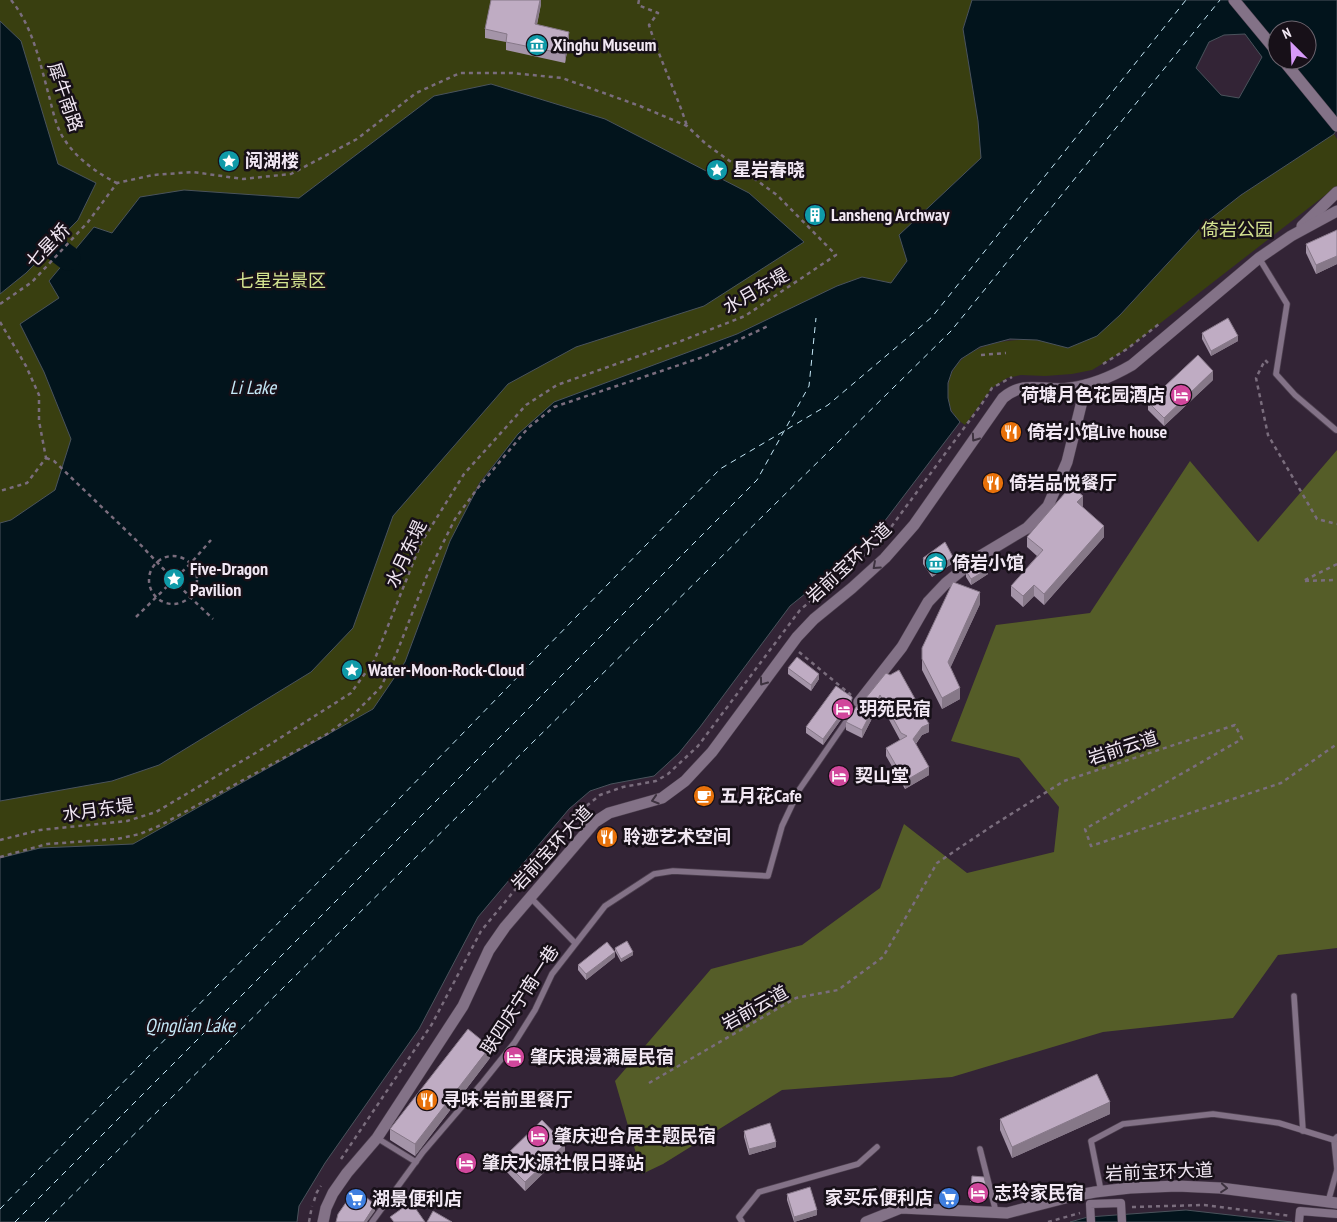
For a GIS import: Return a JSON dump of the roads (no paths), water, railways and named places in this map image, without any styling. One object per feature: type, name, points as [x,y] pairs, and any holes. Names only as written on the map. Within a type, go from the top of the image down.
[{"type":"street","points":[[1234,0],[1267,40]]},
{"type":"street","points":[[1291,70],[1337,126]]},
{"type":"street","points":[[1291,236],[1337,192]]},
{"type":"street","points":[[860,702],[902,647],[928,602],[946,583],[978,558],[1027,528],[1048,506],[1067,462],[1086,385],[1114,375],[1132,365],[1259,258],[1291,236],[1337,212]]},
{"type":"street","name":"岩前宝环大道","points":[[323,1222],[326,1208],[333,1193],[347,1173],[377,1138],[463,1006],[489,950],[505,927],[595,822],[609,813],[662,798],[685,781],[712,752],[790,645],[814,619],[852,588],[884,558],[914,525],[1003,398],[1012,391],[1023,387],[1052,389],[1086,385]]},
{"type":"street","name":"岩前宝环大道","points":[[866,1222],[901,1208],[1007,1213],[1073,1196],[1101,1191],[1177,1186],[1220,1188],[1332,1203]]},
{"type":"street","points":[[1091,1222],[1090,1204],[1121,1203],[1122,1222]]},
{"type":"street","points":[[1299,1219],[1300,1211],[1337,1214]]},
{"type":"lane","points":[[1259,258],[1287,304],[1276,374],[1295,395],[1336,430]]},
{"type":"lane","name":"联四庆宁南一巷","points":[[372,1222],[416,1162],[515,1042],[535,1010],[552,974],[605,906],[654,874],[673,870],[768,876],[782,826],[799,790],[860,702]]},
{"type":"lane","points":[[530,898],[576,943]]},
{"type":"lane","points":[[1294,996],[1303,1131]]},
{"type":"lane","points":[[1101,1191],[1091,1141],[1123,1124],[1213,1114],[1278,1123],[1335,1139],[1337,1170],[1332,1203]]},
{"type":"lane","points":[[377,1138],[416,1162]]},
{"type":"lane","points":[[742,1222],[739,1217],[759,1192],[858,1164],[877,1147]]},
{"type":"lane","points":[[980,1149],[996,1212]]},
{"type":"water","name":"Qinglian Lake","points":[[972,0],[1337,0],[1337,129],[1334,134],[1241,195],[1204,224],[1120,315],[1097,336],[1068,348],[1037,340],[1010,339],[980,347],[961,359],[952,371],[948,383],[948,398],[951,411],[960,422],[868,543],[790,606],[679,753],[654,776],[611,784],[590,791],[569,809],[478,917],[419,1029],[325,1163],[299,1206],[297,1222],[0,1222],[0,858],[40,848],[133,844],[373,709],[405,662],[450,541],[480,483],[518,434],[554,402],[737,334],[837,286],[862,277],[891,283],[907,261],[899,235],[981,158],[978,121],[963,29]],"holes":[[[1245,34],[1262,57],[1239,98],[1221,95],[1196,68],[1209,42],[1224,35]]]},
{"type":"water","points":[[0,21],[21,41],[58,164],[96,183],[78,220],[26,273],[0,294]]},
{"type":"water","name":"Li Lake","points":[[491,84],[605,119],[749,193],[804,242],[704,306],[576,347],[508,384],[393,516],[353,628],[311,672],[159,765],[112,781],[0,801],[0,523],[11,520],[55,490],[71,439],[44,372],[20,324],[59,298],[49,281],[94,227],[112,233],[140,197],[184,190],[299,198],[434,96]]},
{"type":"water","points":[[1186,1210],[1292,1222],[1070,1222],[1088,1217]]},
{"type":"waterway","points":[[52,246],[68,258]]},
{"type":"place","name":"Xinghu Museum","points":[[537,45]]},
{"type":"place","name":"阅湖楼","points":[[229,161]]},
{"type":"place","name":"星岩春晓","points":[[717,170]]},
{"type":"place","name":"Lansheng Archway","points":[[815,215]]},
{"type":"place","name":"荷塘月色花园酒店","points":[[1181,395]]},
{"type":"place","name":"倚岩小馆Live house","points":[[1011,432]]},
{"type":"place","name":"倚岩品悦餐厅","points":[[993,483]]},
{"type":"place","name":"倚岩小馆","points":[[936,563]]},
{"type":"place","name":"Five-Dragon Pavilion","points":[[174,579]]},
{"type":"place","name":"Water-Moon-Rock-Cloud","points":[[352,670]]},
{"type":"place","name":"玥苑民宿","points":[[843,709]]},
{"type":"place","name":"契山堂","points":[[839,776]]},
{"type":"place","name":"五月花Cafe","points":[[704,796]]},
{"type":"place","name":"聆迹艺术空间","points":[[607,837]]},
{"type":"place","name":"肇庆浪漫满屋民宿","points":[[514,1057]]},
{"type":"place","name":"寻味·岩前里餐厅","points":[[427,1100]]},
{"type":"place","name":"肇庆迎合居主题民宿","points":[[538,1136]]},
{"type":"place","name":"肇庆水源社假日驿站","points":[[466,1163]]},
{"type":"place","name":"志玲家民宿","points":[[978,1193]]},
{"type":"place","name":"家买乐便利店","points":[[949,1198]]},
{"type":"place","name":"湖景便利店","points":[[356,1199]]},
{"type":"park label","name":"倚岩公园","points":[[1237,230]]},
{"type":"park label","name":"七星岩景区","points":[[281,281]]}]
